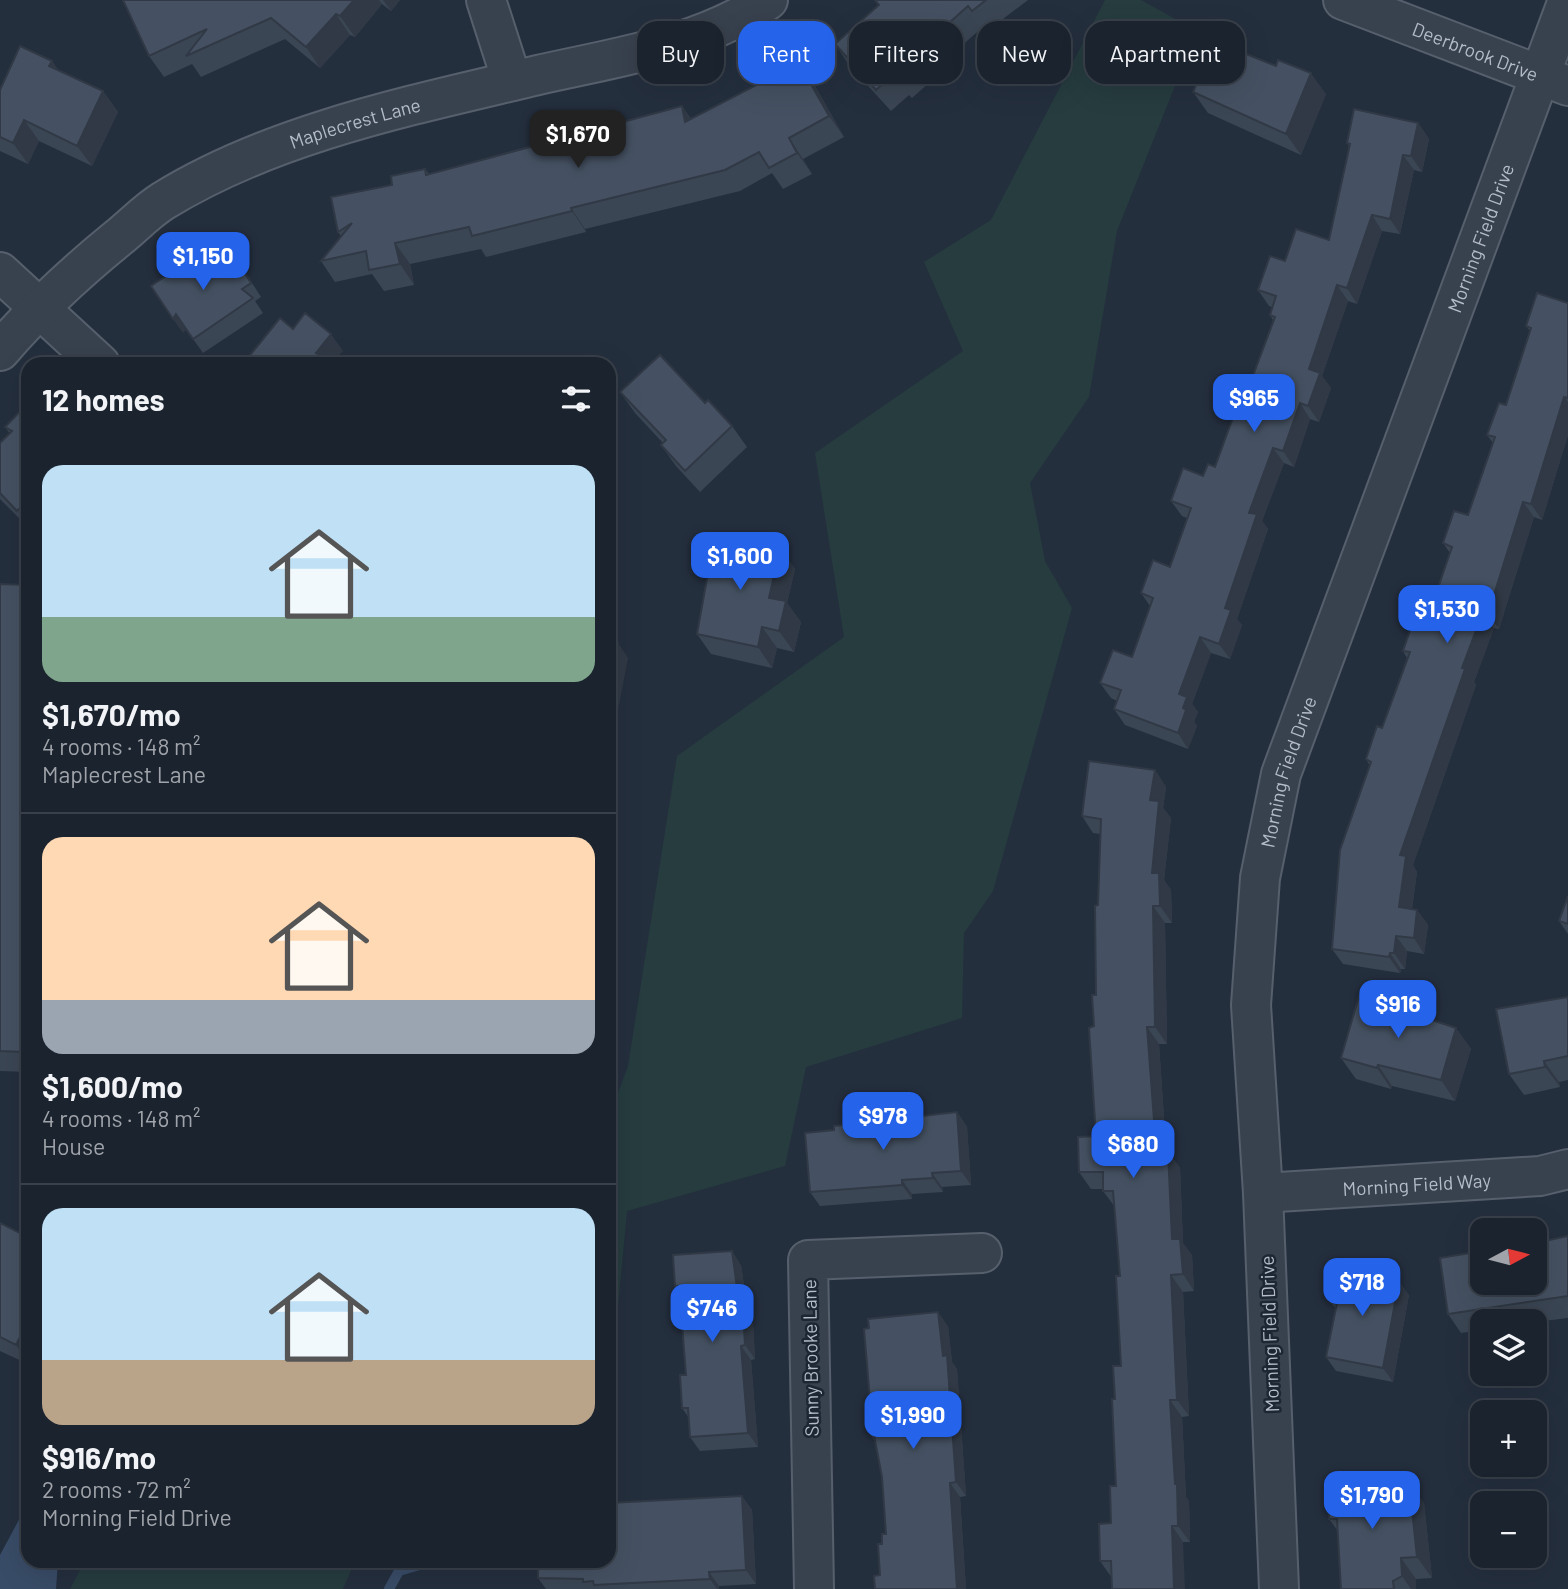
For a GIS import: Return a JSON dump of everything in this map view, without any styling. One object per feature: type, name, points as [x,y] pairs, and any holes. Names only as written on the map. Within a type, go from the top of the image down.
[{"type":"street","points":[[486,0],[513,81]]},
{"type":"street","name":"Maplecrest Lane","points":[[0,351],[37,308],[161,202],[219,171],[308,135],[513,81],[696,38],[748,13],[768,0]]},
{"type":"street","name":"Deerbrook Drive","points":[[1343,0],[1555,81]]},
{"type":"street","name":"Morning Field Drive","points":[[1279,1589],[1263,1193],[1251,1005],[1260,878],[1281,774],[1555,81],[1568,0]]},
{"type":"street","points":[[0,272],[92,357]]},
{"type":"street","name":"Morning Field Way","points":[[1263,1193],[1540,1176],[1568,1169]]},
{"type":"street","name":"Sunny Brooke Lane","points":[[814,1589],[808,1260],[982,1253]]},
{"type":"green space","points":[[1105,0],[1141,0],[1179,21],[1094,21]]},
{"type":"green space","points":[[1085,39],[1085,84],[1176,84],[1117,231],[1089,397],[1030,483],[1045,561],[1072,608],[993,891],[964,933],[962,1018],[806,1067],[785,1166],[627,1211],[616,1307],[616,1098],[628,1066],[677,756],[844,637],[815,453],[963,351],[924,262],[991,220],[1061,84],[1071,84],[1071,66]]},
{"type":"green space","points":[[81,1568],[352,1568],[343,1589],[70,1589]]},
{"type":"water","points":[[21,1516],[21,1568],[58,1568],[56,1589],[0,1589],[0,1555]]},
{"type":"building","points":[[123,0],[354,0],[340,16],[336,14],[306,47],[271,18],[186,56],[207,29],[149,56]]},
{"type":"building","points":[[875,0],[986,0],[972,11],[968,6],[951,21],[861,21],[879,5]]},
{"type":"building","points":[[849,32],[849,60],[835,44]]},
{"type":"building","points":[[20,46],[52,61],[49,66],[103,91],[77,146],[24,120],[13,143],[0,137],[0,90]]},
{"type":"building","points":[[1245,54],[1276,66],[1278,60],[1311,73],[1286,134],[1193,92],[1196,84],[1245,84]]},
{"type":"building","points":[[758,84],[811,84],[829,116],[789,138],[797,153],[769,168],[759,152],[725,170],[571,208],[572,211],[472,236],[469,227],[395,243],[400,264],[369,270],[366,251],[321,261],[352,223],[338,232],[331,197],[392,185],[391,176],[425,169],[426,175],[682,106],[685,122]]},
{"type":"building","points":[[871,84],[883,84],[876,90]]},
{"type":"building","points":[[1354,109],[1418,123],[1411,156],[1403,155],[1390,219],[1372,215],[1347,288],[1337,285],[1309,369],[1320,373],[1308,406],[1300,403],[1283,451],[1273,448],[1249,513],[1257,514],[1225,608],[1231,610],[1219,644],[1200,637],[1179,694],[1187,697],[1183,708],[1186,710],[1178,733],[1114,709],[1121,690],[1100,683],[1113,650],[1132,657],[1153,598],[1141,593],[1153,560],[1170,567],[1191,508],[1171,501],[1183,468],[1203,476],[1208,464],[1215,467],[1247,379],[1251,381],[1275,317],[1270,315],[1276,296],[1258,290],[1270,256],[1285,261],[1296,229],[1329,240],[1350,144],[1347,143]]},
{"type":"building","points":[[204,250],[216,267],[233,255],[251,283],[242,289],[253,298],[193,339],[176,314],[173,319],[151,286]]},
{"type":"building","points":[[1537,293],[1568,303],[1568,398],[1564,397],[1531,504],[1523,502],[1488,614],[1483,612],[1462,668],[1465,669],[1400,855],[1406,856],[1399,907],[1417,910],[1414,938],[1396,936],[1394,953],[1390,953],[1389,957],[1332,949],[1340,850],[1371,762],[1366,759],[1377,726],[1382,728],[1410,652],[1403,651],[1415,616],[1427,620],[1452,547],[1443,543],[1454,511],[1468,515],[1495,437],[1487,435],[1499,403],[1506,405],[1531,328],[1526,326]]},
{"type":"building","points":[[305,313],[331,334],[316,353],[323,357],[249,357],[280,318],[293,329]]},
{"type":"building","points":[[660,355],[705,403],[708,400],[732,426],[685,471],[661,445],[666,440],[620,392]]},
{"type":"building","points":[[21,410],[21,507],[17,511],[0,493],[0,443],[12,431],[5,427]]},
{"type":"building","points":[[715,534],[780,548],[769,598],[786,601],[779,631],[762,627],[758,647],[697,634]]},
{"type":"building","points":[[0,584],[21,585],[21,1052],[0,1051]]},
{"type":"building","points":[[1089,761],[1155,770],[1150,800],[1159,801],[1152,873],[1159,873],[1160,906],[1153,906],[1155,1027],[1147,1027],[1154,1120],[1156,1126],[1160,1126],[1161,1152],[1168,1151],[1172,1239],[1180,1239],[1183,1274],[1171,1275],[1177,1400],[1170,1400],[1178,1526],[1172,1526],[1174,1589],[1112,1589],[1111,1561],[1100,1561],[1099,1524],[1111,1523],[1110,1486],[1116,1486],[1112,1399],[1115,1399],[1113,1366],[1121,1366],[1116,1276],[1120,1276],[1113,1191],[1103,1191],[1103,1172],[1079,1172],[1078,1137],[1096,1136],[1089,1028],[1094,1026],[1092,995],[1096,995],[1095,906],[1098,905],[1101,819],[1082,816]]},
{"type":"building","points":[[1568,896],[1568,924],[1559,921]]},
{"type":"building","points":[[1359,996],[1456,1028],[1441,1080],[1341,1058]]},
{"type":"building","points":[[1568,997],[1568,1056],[1544,1061],[1545,1067],[1509,1074],[1496,1009]]},
{"type":"building","points":[[957,1112],[961,1171],[932,1173],[933,1178],[902,1180],[902,1185],[810,1192],[805,1133],[834,1130],[834,1126]]},
{"type":"building","points":[[0,1223],[21,1234],[21,1335],[16,1345],[0,1337]]},
{"type":"building","points":[[1568,1236],[1568,1296],[1448,1314],[1440,1258],[1470,1253],[1470,1295],[1547,1295],[1547,1240]]},
{"type":"building","points":[[732,1251],[740,1310],[743,1310],[745,1345],[741,1346],[748,1433],[690,1437],[688,1408],[682,1408],[680,1375],[686,1375],[679,1286],[675,1286],[673,1255]]},
{"type":"building","points":[[1337,1269],[1399,1281],[1383,1368],[1326,1357],[1337,1303],[1331,1303]]},
{"type":"building","points":[[938,1312],[943,1356],[947,1355],[956,1482],[950,1483],[957,1589],[875,1589],[874,1576],[880,1575],[878,1544],[882,1544],[882,1534],[886,1534],[882,1477],[874,1435],[871,1435],[864,1329],[869,1328],[868,1319]]},
{"type":"building","points":[[1394,1479],[1394,1483],[1409,1482],[1417,1557],[1401,1558],[1402,1576],[1393,1581],[1394,1589],[1341,1589],[1337,1519],[1329,1519],[1327,1483]]},
{"type":"building","points":[[742,1496],[746,1570],[709,1572],[710,1579],[594,1585],[593,1581],[583,1582],[583,1579],[538,1578],[538,1568],[616,1568],[616,1503]]},
{"type":"waterway","points":[[389,1589],[399,1571],[409,1568]]}]
